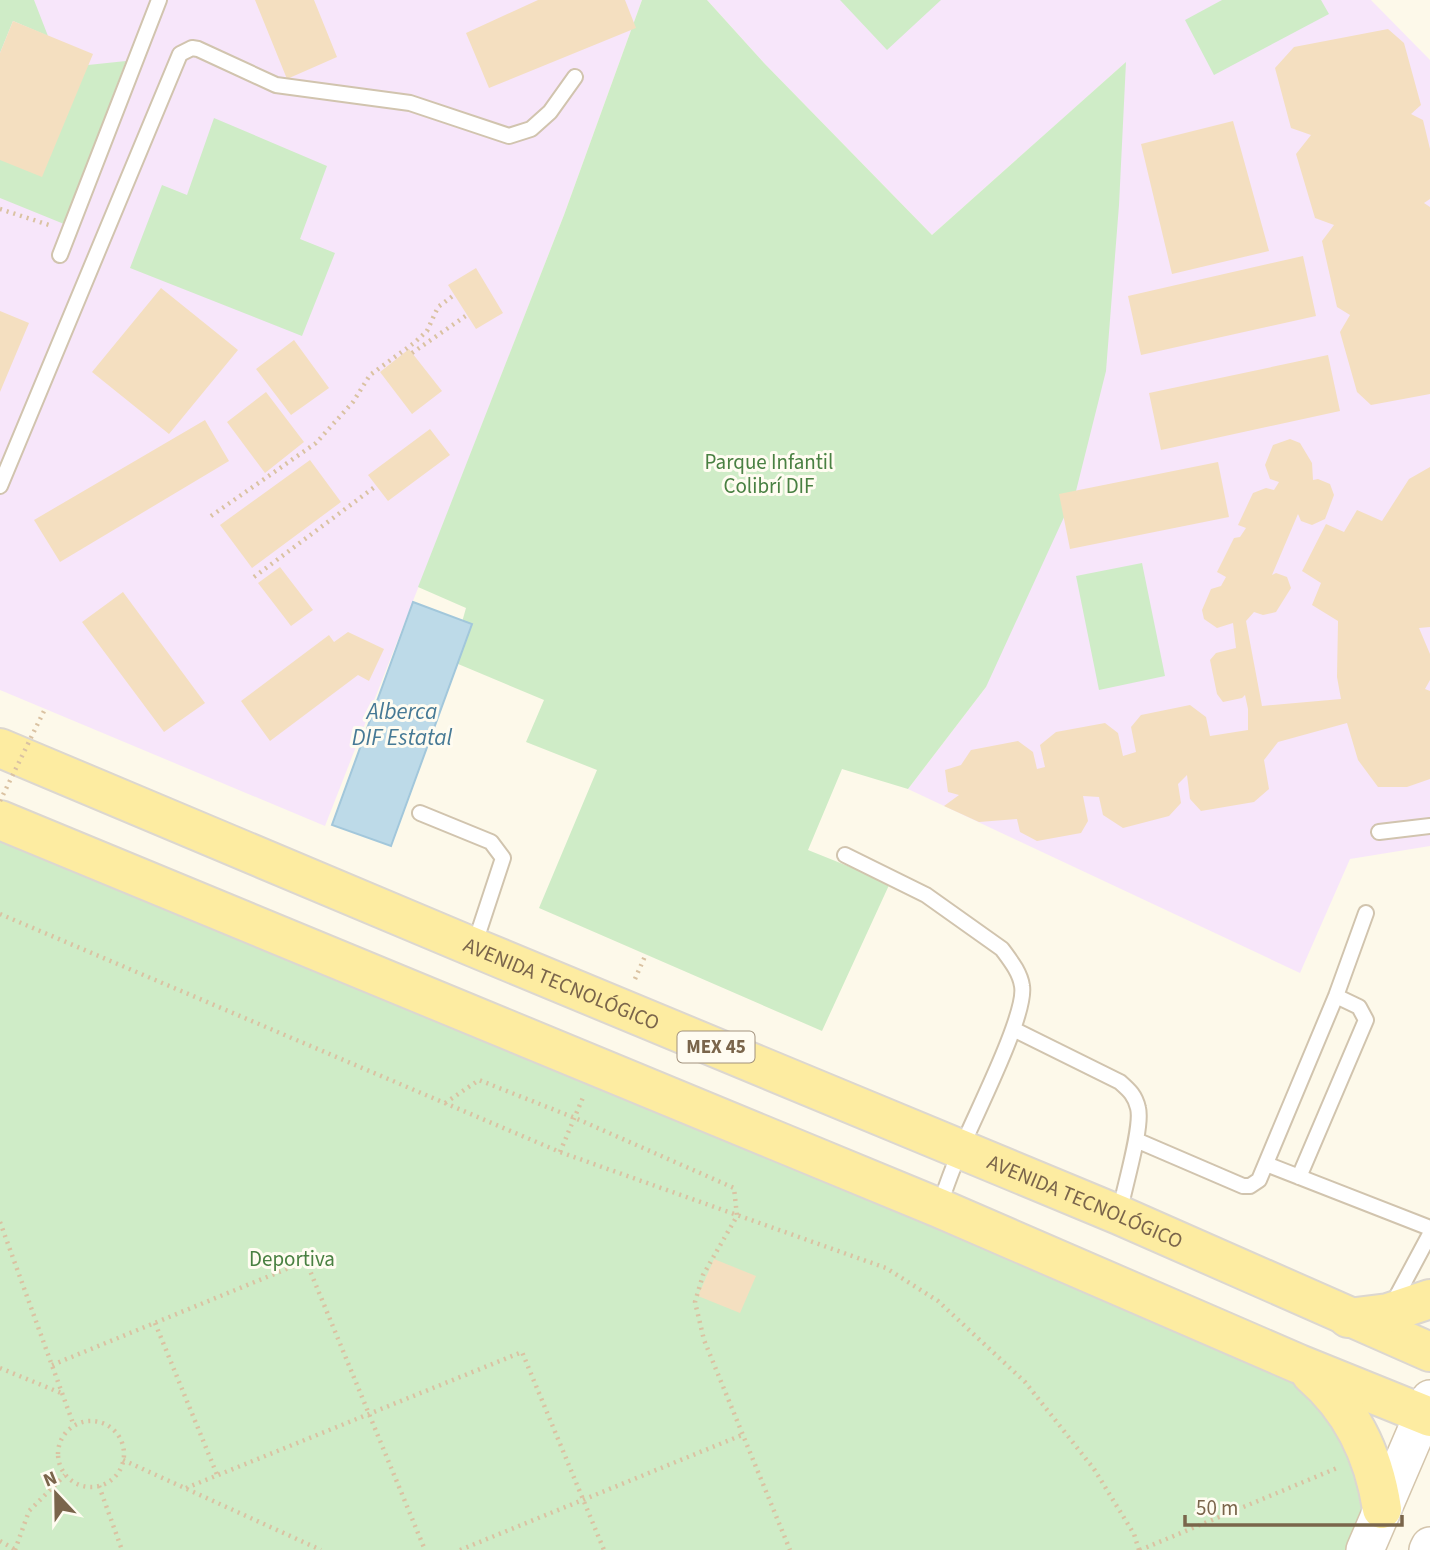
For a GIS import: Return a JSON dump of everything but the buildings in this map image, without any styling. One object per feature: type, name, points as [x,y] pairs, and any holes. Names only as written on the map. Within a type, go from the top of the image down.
[{"type":"main road","name":"AVENIDA TECNOLÓGICO","points":[[0,748],[1119,1215],[1430,1352]]},
{"type":"main road","points":[[0,821],[939,1208],[1299,1364],[1428,1410],[1365,1550]]},
{"type":"main road","points":[[1348,1318],[1388,1313],[1430,1299]]},
{"type":"main road","points":[[1299,1364],[1328,1389],[1352,1420],[1370,1455],[1382,1510]]},
{"type":"lane","points":[[60,255],[159,0]]},
{"type":"lane","points":[[0,486],[180,54],[192,48],[198,49],[276,85],[410,103],[509,136],[531,129],[550,112],[575,78]]},
{"type":"lane","points":[[420,813],[491,842],[503,858],[473,947]]},
{"type":"lane","points":[[1379,832],[1430,827]]},
{"type":"lane","points":[[845,855],[926,895],[1002,949],[1011,961],[1023,988],[1022,1001],[1013,1029],[961,1149],[939,1208]]},
{"type":"lane","points":[[1136,1140],[1243,1186],[1255,1184],[1266,1164],[1336,996],[1366,913]]},
{"type":"lane","points":[[1299,1177],[1366,1020],[1359,1007],[1336,996]]},
{"type":"lane","points":[[1013,1029],[1120,1082],[1133,1093],[1139,1110],[1136,1140],[1119,1215]]},
{"type":"lane","points":[[1266,1164],[1430,1228]]},
{"type":"lane","points":[[1388,1313],[1430,1234]]},
{"type":"path","points":[[0,209],[68,231]]},
{"type":"path","points":[[211,516],[316,443],[353,402],[370,375],[427,331],[438,307],[454,295]]},
{"type":"path","points":[[412,353],[467,315]]},
{"type":"path","points":[[254,577],[376,486]]},
{"type":"path","points":[[0,801],[44,711]]},
{"type":"path","points":[[0,914],[560,1152],[886,1268],[938,1301],[1025,1382],[1094,1469],[1135,1534],[1140,1550],[1370,1455]]},
{"type":"path","points":[[560,1152],[597,1068]]},
{"type":"path","points":[[445,1103],[480,1080],[575,1118],[734,1188],[737,1216],[703,1275],[695,1302],[704,1340],[790,1550]]},
{"type":"path","points":[[0,1222],[74,1426]]},
{"type":"path","points":[[52,1365],[306,1261],[425,1550]]},
{"type":"path","points":[[155,1323],[218,1477]]},
{"type":"path","points":[[186,1488],[522,1352],[604,1550]]},
{"type":"path","points":[[0,1368],[62,1393]]},
{"type":"path","points":[[94,1421],[105,1424],[120,1439],[123,1460],[115,1477],[99,1486],[80,1486],[65,1475],[58,1454],[60,1443],[74,1426],[94,1421]]},
{"type":"path","points":[[460,1550],[742,1435]]},
{"type":"path","points":[[123,1460],[321,1550]]},
{"type":"path","points":[[0,1541],[16,1550],[29,1511],[65,1475]]},
{"type":"path","points":[[99,1486],[122,1550]]},
{"type":"shaded area","points":[[0,0],[642,0],[564,215],[325,826],[0,690]]},
{"type":"shaded area","points":[[707,0],[1371,0],[1430,60],[1430,846],[1350,859],[1300,973],[908,789],[986,687],[1125,63],[932,235],[764,63]]},
{"type":"green space","points":[[0,0],[34,0],[48,36],[13,21],[0,53]]},
{"type":"green space","name":"Parque Infantil Colibrí DIF","points":[[642,0],[707,0],[764,63],[932,235],[1126,62],[1119,205],[1106,371],[1076,491],[986,687],[908,789],[842,769],[808,850],[890,883],[822,1031],[539,908],[597,770],[526,742],[544,700],[451,661],[466,608],[418,587],[564,215]]},
{"type":"green space","points":[[840,0],[941,0],[887,50]]},
{"type":"green space","points":[[1222,0],[1321,0],[1329,14],[1214,75],[1185,20]]},
{"type":"green space","points":[[126,61],[64,224],[0,198],[0,160],[88,65]]},
{"type":"green space","points":[[214,118],[327,166],[300,239],[335,253],[302,336],[130,268],[162,185],[187,195]]},
{"type":"green space","points":[[1142,563],[1165,676],[1099,690],[1076,576]]},
{"type":"green space","name":"Deportiva","points":[[0,821],[1299,1364],[1370,1455],[1365,1550],[0,1550]]},
{"type":"water","name":"Alberca DIF Estatal","points":[[413,602],[472,624],[391,846],[332,825]]}]
